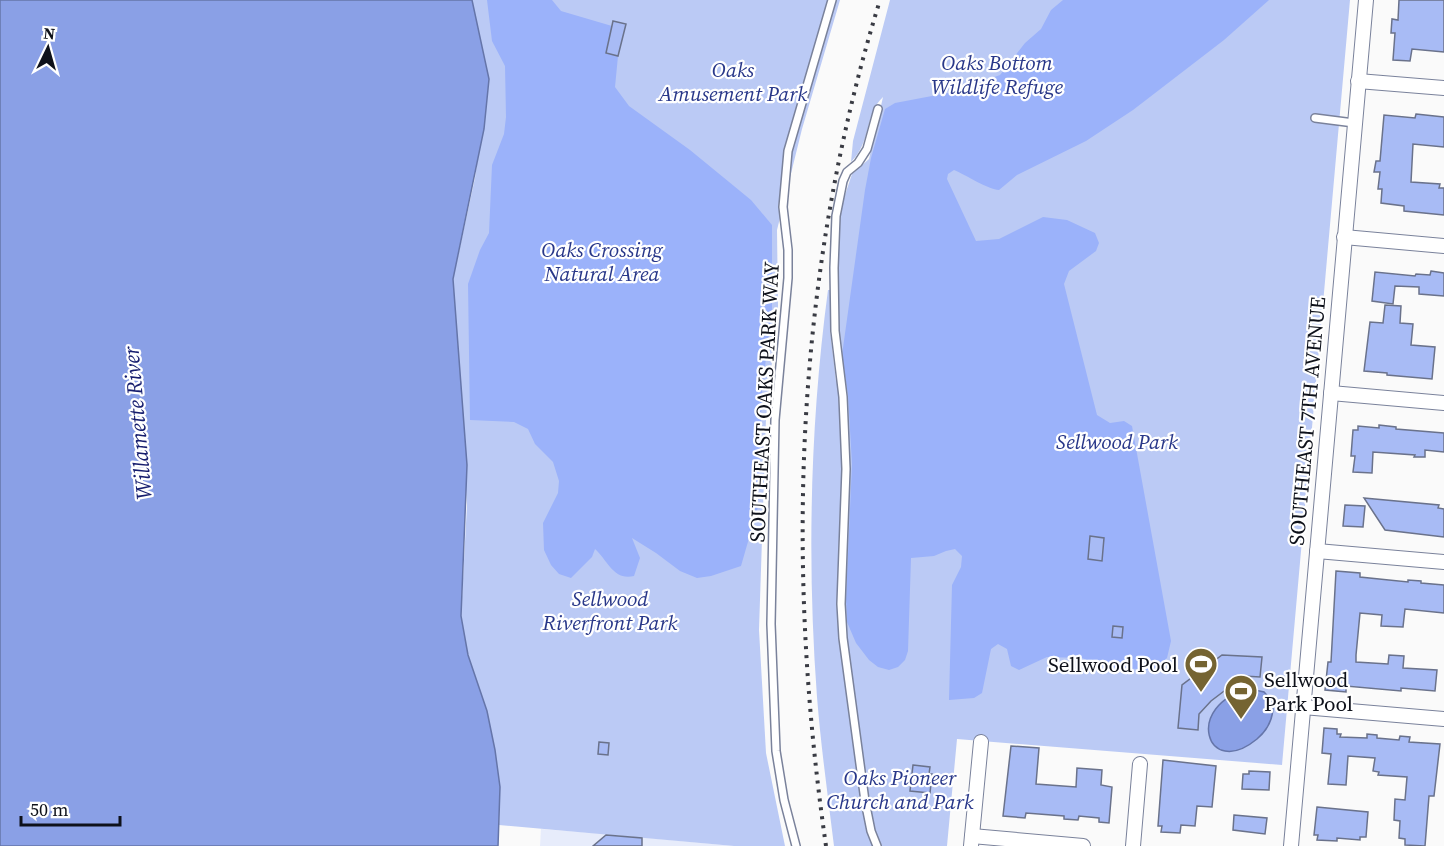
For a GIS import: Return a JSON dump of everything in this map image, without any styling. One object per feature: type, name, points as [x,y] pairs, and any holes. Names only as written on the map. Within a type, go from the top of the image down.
[{"type":"street","name":"SOUTHEAST 7TH AVENUE","points":[[1291,846],[1366,0]]},
{"type":"street","points":[[1358,81],[1444,88]]},
{"type":"street","points":[[1344,237],[1444,246]]},
{"type":"street","points":[[1331,393],[1444,403]]},
{"type":"street","points":[[1317,551],[1444,562]]},
{"type":"street","points":[[1303,707],[1444,719]]},
{"type":"street","points":[[981,742],[972,841],[1083,846]]},
{"type":"street","points":[[1133,846],[1140,764]]},
{"type":"lane","name":"SOUTHEAST OAKS PARK WAY","points":[[796,846],[784,800],[776,751],[771,624],[775,420],[788,278],[788,250],[783,207],[788,151],[832,0]]},
{"type":"lane","points":[[877,846],[865,801],[843,638],[841,604],[846,470],[843,397],[835,331],[834,267],[836,216],[843,181],[847,172],[858,163],[867,149],[879,109]]},
{"type":"lane","points":[[1315,118],[1354,123]]},
{"type":"shaded area","points":[[541,829],[594,833],[734,846],[540,846]]},
{"type":"green space","points":[[472,0],[840,0],[802,129],[777,230],[778,306],[766,418],[759,630],[766,753],[785,846],[734,846],[499,825],[500,787],[495,750],[487,711],[468,655],[461,616],[467,505],[453,279],[475,178],[489,79]]},
{"type":"green space","name":"Oaks Crossing Natural Area","points":[[487,0],[552,0],[561,11],[612,26],[606,53],[618,56],[615,87],[629,106],[690,150],[751,200],[772,225],[772,309],[762,391],[758,507],[741,566],[697,578],[680,571],[632,538],[640,558],[634,576],[621,576],[616,573],[595,549],[592,557],[571,578],[559,574],[551,565],[544,550],[543,523],[558,493],[559,481],[553,462],[535,444],[528,429],[514,422],[470,420],[468,284],[480,250],[489,233],[492,165],[504,134],[506,117],[505,66],[492,41]]},
{"type":"green space","name":"Sellwood Park","points":[[890,0],[1350,0],[1282,765],[957,739],[947,846],[834,846],[819,716],[812,595],[812,493],[817,391],[828,290],[830,290],[830,330],[836,381],[840,337],[838,237],[842,204],[852,174],[869,159],[883,97],[873,112],[862,146],[851,162],[853,141]]},
{"type":"green space","points":[[1063,0],[1269,0],[1224,40],[1133,110],[1086,141],[1017,175],[999,190],[954,170],[948,174],[947,179],[976,241],[999,239],[1043,217],[1067,220],[1095,233],[1099,243],[1096,251],[1069,271],[1064,284],[1097,415],[1110,423],[1124,421],[1132,426],[1171,641],[1167,658],[1154,670],[1105,667],[1082,658],[1047,657],[1019,670],[1011,666],[1007,649],[998,644],[991,649],[982,693],[974,698],[949,700],[952,585],[961,567],[962,556],[955,549],[934,556],[911,558],[908,651],[905,660],[898,667],[889,670],[878,667],[869,660],[856,643],[847,622],[852,464],[848,395],[842,355],[865,190],[871,158],[885,109],[895,103],[953,92],[1000,75],[1025,43],[1041,29],[1051,10]]},
{"type":"water","name":"Willamette River","points":[[0,0],[472,0],[489,79],[484,129],[453,279],[467,465],[461,616],[468,655],[487,711],[495,750],[500,787],[498,846],[0,846]]},
{"type":"water","name":"Sellwood Park Pool","points":[[1250,689],[1264,692],[1273,702],[1273,713],[1265,731],[1239,750],[1225,751],[1215,746],[1209,735],[1209,722],[1216,709],[1229,697]]},
{"type":"building","points":[[1399,0],[1444,0],[1444,52],[1412,49],[1410,61],[1393,60],[1395,33],[1391,33],[1392,19],[1398,20]]},
{"type":"building","points":[[613,21],[626,24],[618,56],[606,53]]},
{"type":"building","points":[[1416,114],[1444,117],[1444,147],[1413,144],[1411,182],[1440,184],[1439,188],[1444,188],[1444,215],[1404,211],[1404,206],[1381,203],[1382,189],[1378,189],[1380,172],[1374,172],[1376,161],[1380,161],[1384,115],[1415,118]]},
{"type":"building","points":[[1431,271],[1444,273],[1444,296],[1419,294],[1419,287],[1395,286],[1393,304],[1372,301],[1375,272],[1415,276],[1416,274],[1430,275]]},
{"type":"building","points":[[1385,305],[1401,306],[1400,323],[1413,324],[1411,345],[1435,347],[1432,379],[1364,371],[1370,322],[1383,323]]},
{"type":"building","points":[[1379,425],[1396,427],[1396,429],[1444,433],[1444,452],[1425,450],[1425,457],[1414,457],[1415,455],[1373,452],[1372,473],[1353,472],[1355,456],[1351,456],[1353,430],[1358,430],[1358,426],[1379,428]]},
{"type":"building","points":[[1364,498],[1439,505],[1438,508],[1444,509],[1444,537],[1385,530]]},
{"type":"building","points":[[1345,505],[1365,506],[1363,527],[1343,526]]},
{"type":"building","points":[[1090,536],[1104,538],[1102,561],[1088,559]]},
{"type":"building","points":[[1336,571],[1360,573],[1360,577],[1408,582],[1408,580],[1421,581],[1421,583],[1444,585],[1444,613],[1405,609],[1403,627],[1381,626],[1382,615],[1360,613],[1356,655],[1356,662],[1388,664],[1389,655],[1404,656],[1403,668],[1437,670],[1435,691],[1401,688],[1401,691],[1346,686],[1346,692],[1325,690],[1328,662],[1331,662]]},
{"type":"building","points":[[1113,626],[1123,627],[1122,638],[1112,637]]},
{"type":"building","name":"Sellwood Pool","points":[[1222,655],[1262,657],[1260,677],[1244,676],[1211,701],[1199,714],[1198,730],[1178,728],[1182,685]]},
{"type":"building","points":[[1324,728],[1337,729],[1337,734],[1341,734],[1340,737],[1367,738],[1367,734],[1377,735],[1377,738],[1399,740],[1400,736],[1410,737],[1409,742],[1440,744],[1434,796],[1429,796],[1425,846],[1405,845],[1405,839],[1399,838],[1400,821],[1394,820],[1395,799],[1405,800],[1407,777],[1378,775],[1379,772],[1373,771],[1375,758],[1348,756],[1346,785],[1328,784],[1331,754],[1322,753]]},
{"type":"building","points":[[599,742],[609,743],[608,755],[598,754]]},
{"type":"building","points":[[1011,746],[1039,748],[1036,784],[1076,787],[1077,768],[1102,770],[1101,785],[1112,787],[1109,823],[1099,822],[1099,818],[1079,816],[1078,820],[1064,819],[1064,816],[1026,813],[1025,818],[1003,816]]},
{"type":"building","points":[[1163,760],[1216,766],[1212,807],[1197,806],[1195,826],[1181,825],[1180,833],[1161,832],[1162,826],[1158,826]]},
{"type":"building","points":[[913,765],[930,767],[929,774],[932,774],[930,793],[910,791]]},
{"type":"building","points":[[1249,771],[1270,772],[1269,790],[1242,789],[1243,774],[1249,774]]},
{"type":"building","points":[[1317,807],[1368,812],[1366,837],[1360,837],[1360,840],[1337,838],[1337,841],[1317,840],[1318,835],[1314,835]]},
{"type":"building","points":[[1234,815],[1267,818],[1265,834],[1233,830]]},
{"type":"building","points":[[606,835],[642,838],[642,846],[593,846]]},
{"type":"railway","points":[[826,846],[813,740],[805,633],[803,526],[806,420],[815,314],[830,208],[852,104],[880,0]]},
{"type":"place","name":"Sellwood Pool","points":[[1201,693]]},
{"type":"place","name":"Sellwood Park Pool","points":[[1241,720]]},
{"type":"park label","name":"Oaks Bottom Wildlife Refuge","points":[[997,74]]},
{"type":"park label","name":"Oaks Amusement Park","points":[[733,81]]},
{"type":"park label","name":"Sellwood Riverfront Park","points":[[610,610]]},
{"type":"park label","name":"Oaks Pioneer Church and Park","points":[[900,789]]}]
